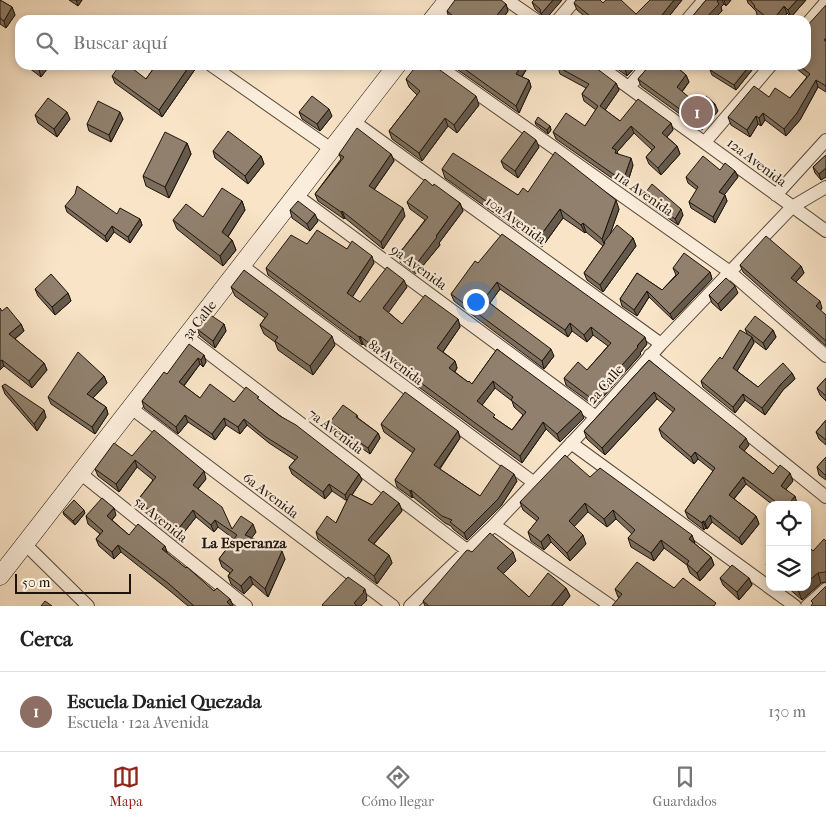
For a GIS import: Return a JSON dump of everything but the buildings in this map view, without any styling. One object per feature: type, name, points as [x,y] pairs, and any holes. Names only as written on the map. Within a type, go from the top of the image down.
[{"type":"street","points":[[436,15],[448,0]]},
{"type":"street","points":[[507,0],[529,15]]},
{"type":"street","points":[[562,15],[575,0]]},
{"type":"street","points":[[691,15],[704,0]]},
{"type":"street","points":[[811,19],[824,3]]},
{"type":"street","points":[[218,70],[331,149]]},
{"type":"street","name":"3a Calle","points":[[0,576],[393,70]]},
{"type":"street","name":"11a Avenida","points":[[444,70],[730,272],[826,356]]},
{"type":"street","name":"12a Avenida","points":[[605,70],[826,231]]},
{"type":"street","points":[[628,87],[643,70]]},
{"type":"street","points":[[705,142],[768,70]]},
{"type":"street","name":"10a Avenida","points":[[353,121],[661,344]]},
{"type":"street","points":[[776,195],[826,140]]},
{"type":"street","name":"2a Calle","points":[[410,606],[494,525],[650,355],[792,207],[826,187]]},
{"type":"street","name":"9a Avenida","points":[[296,195],[596,416]]},
{"type":"street","name":"8a Avenida","points":[[241,265],[533,482]]},
{"type":"street","name":"7a Avenida","points":[[186,336],[468,551]]},
{"type":"street","points":[[650,355],[826,497]]},
{"type":"street","name":"6a Avenida","points":[[131,408],[393,606]]},
{"type":"street","points":[[571,443],[796,606]]},
{"type":"street","name":"5a Avenida","points":[[80,473],[246,606]]},
{"type":"street","points":[[494,525],[611,606]]},
{"type":"street","points":[[24,544],[88,606]]},
{"type":"street","points":[[808,606],[826,589]]},
{"type":"place","name":"Escuela Daniel Quezada","points":[[697,112]]},
{"type":"district","name":"La Esperanza","points":[[244,543]]}]
